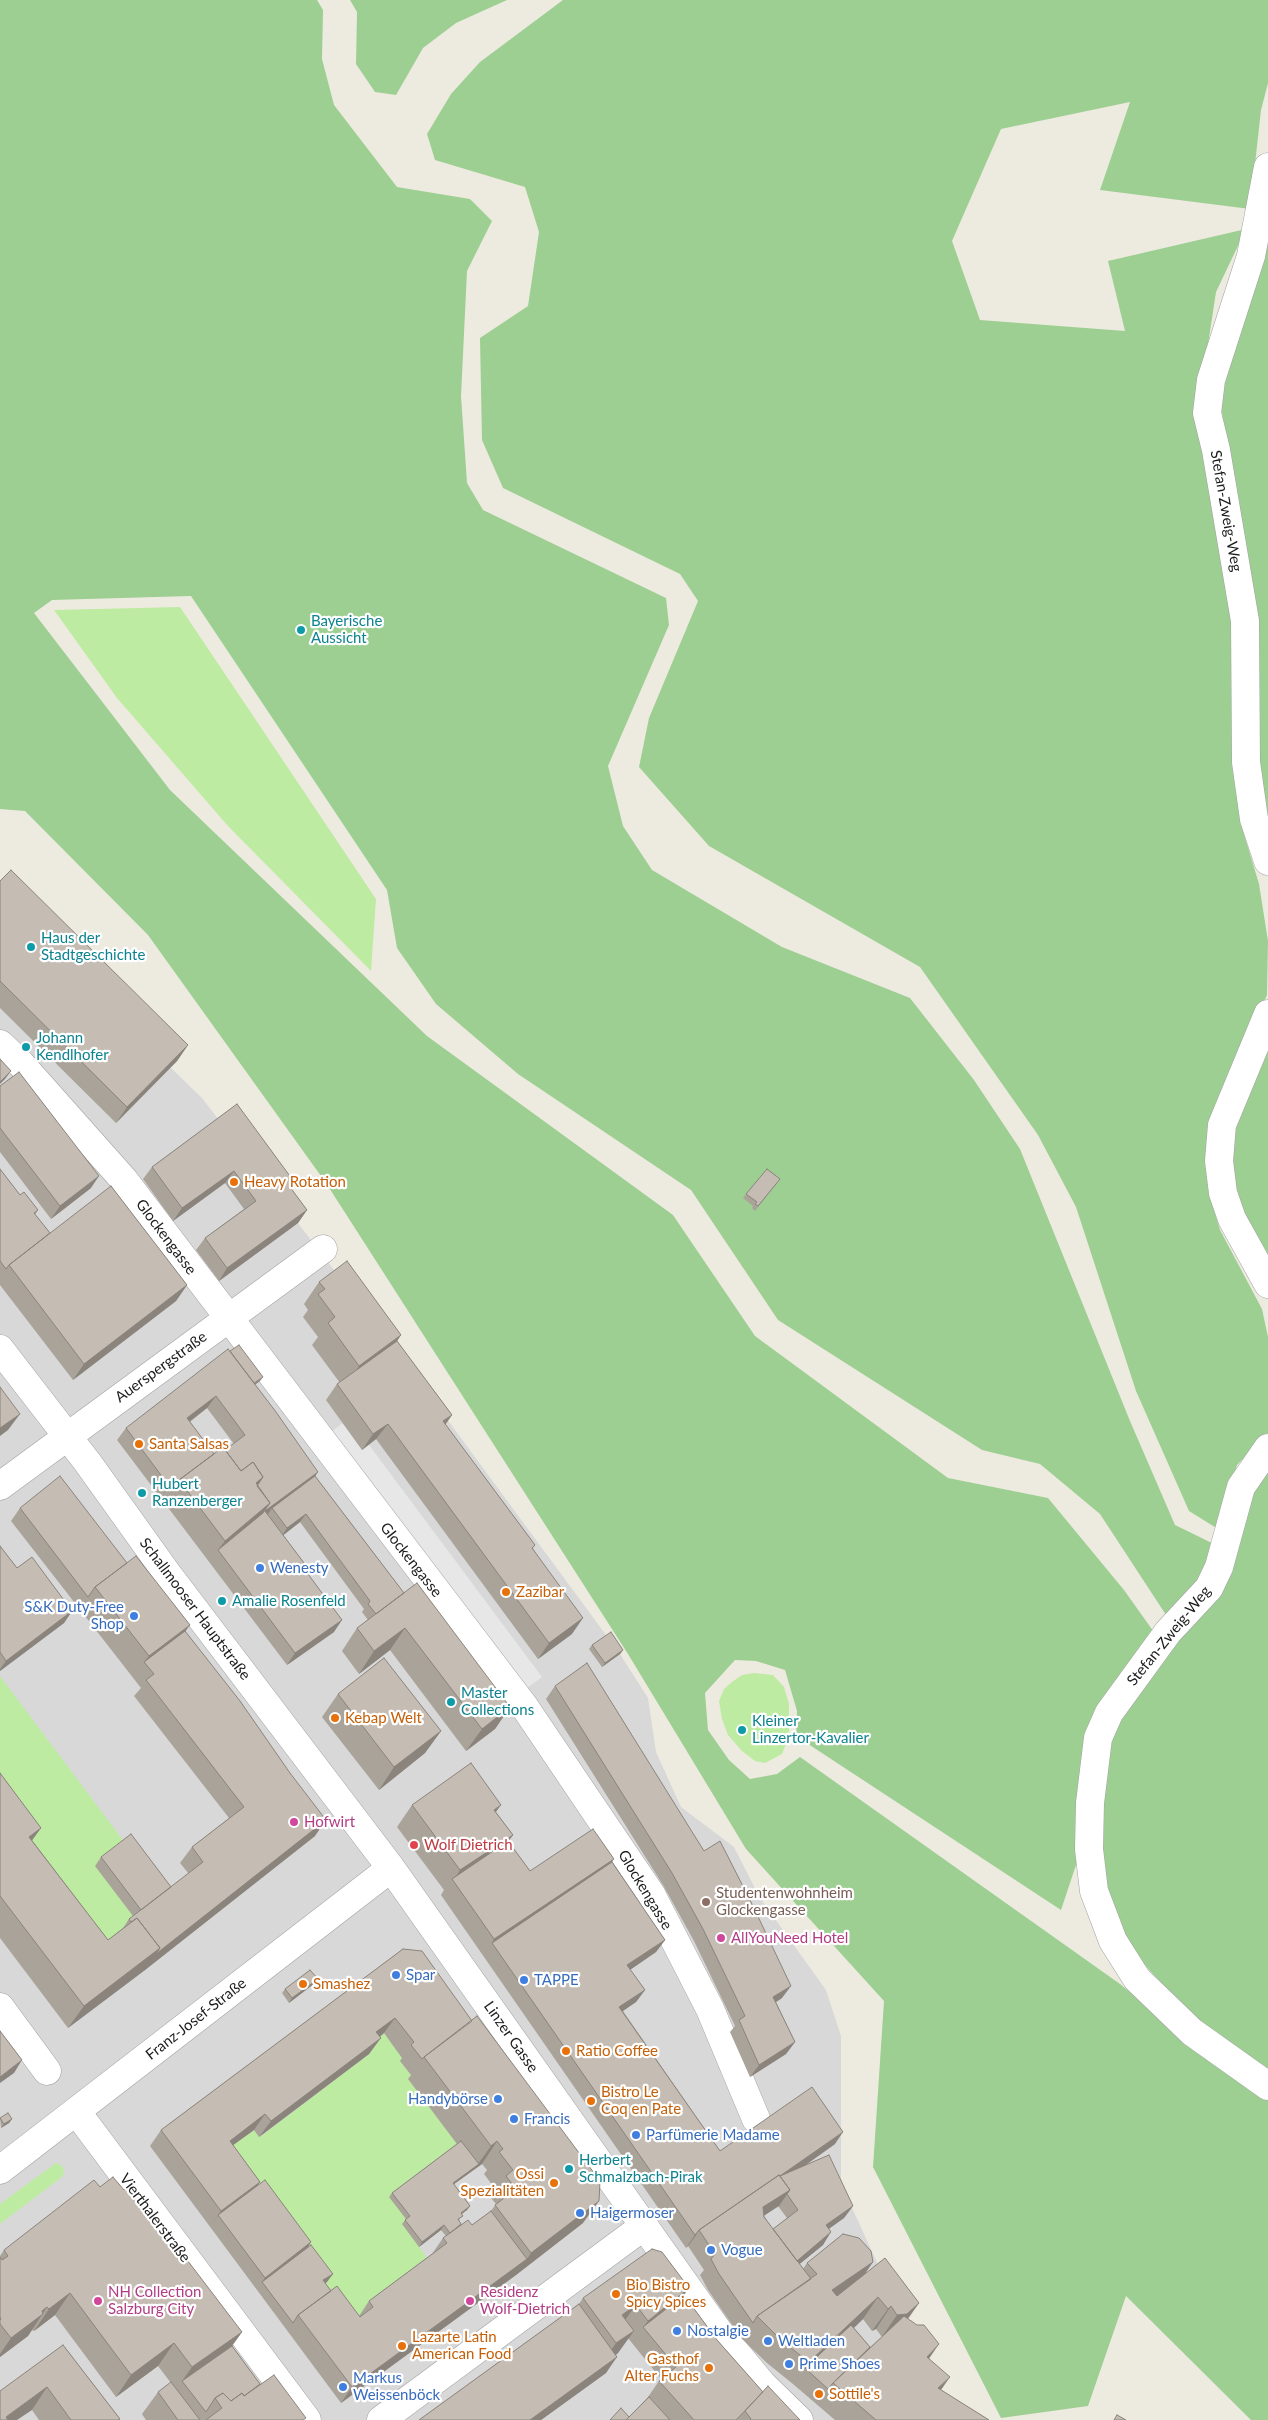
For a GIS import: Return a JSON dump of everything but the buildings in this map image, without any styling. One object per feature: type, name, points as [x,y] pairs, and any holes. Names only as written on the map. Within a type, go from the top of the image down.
[{"type":"street","name":"Stefan-Zweig-Weg","points":[[1268,167],[1251,256],[1211,380],[1208,414],[1216,450],[1244,621],[1246,762],[1254,819],[1268,861]]},
{"type":"street","points":[[1268,1014],[1222,1125],[1219,1161],[1223,1193],[1232,1219],[1268,1284]]},
{"type":"street","name":"Glockengasse","points":[[0,1044],[21,1064],[124,1180],[524,1706],[651,1894],[710,2009],[756,2119]]},
{"type":"street","name":"Auerspergstraße","points":[[0,1486],[323,1249]]},
{"type":"street","name":"Schallmooser Hauptstraße","points":[[0,1349],[172,1580],[391,1868]]},
{"type":"street","name":"Stefan-Zweig-Weg","points":[[1268,1448],[1241,1487],[1219,1567],[1209,1588],[1168,1632],[1109,1713],[1098,1738],[1090,1802],[1089,1849],[1094,1891],[1113,1941],[1137,1979],[1192,2032],[1268,2086]]},
{"type":"street","name":"Franz-Josef-Straße","points":[[0,2170],[391,1868]]},
{"type":"street","name":"Linzer Gasse","points":[[391,1868],[641,2209],[719,2332],[762,2384],[799,2420]]},
{"type":"street","points":[[0,2007],[48,2070]]},
{"type":"street","name":"Vierthalerstraße","points":[[76,2111],[307,2420]]},
{"type":"street","points":[[381,2420],[641,2209]]},
{"type":"shaded area","points":[[0,902],[202,1098],[416,1377],[620,1654],[648,1698],[656,1752],[681,1807],[734,1847],[760,1898],[826,1990],[841,2036],[841,2184],[933,2384],[954,2420],[0,2420]]},
{"type":"shaded area","points":[[349,1418],[542,1677],[523,1691],[330,1433]]},
{"type":"green space","points":[[0,0],[317,0],[323,10],[322,59],[334,105],[397,187],[470,199],[492,221],[467,271],[461,396],[467,483],[483,510],[666,598],[669,625],[608,766],[623,826],[652,870],[782,947],[910,998],[974,1080],[1020,1149],[1130,1421],[1175,1525],[1218,1546],[1203,1583],[1168,1618],[1100,1514],[1040,1464],[982,1450],[778,1320],[691,1190],[518,1074],[436,1004],[397,948],[387,890],[191,596],[52,600],[34,613],[170,790],[427,1036],[673,1215],[755,1336],[948,1478],[1048,1498],[1124,1590],[1156,1635],[1098,1718],[1082,1847],[1061,1910],[796,1736],[797,1711],[785,1670],[756,1661],[735,1660],[705,1693],[708,1730],[729,1760],[750,1779],[777,1774],[800,1757],[1120,1984],[1212,2060],[1268,2096],[1268,2420],[1251,2420],[1126,2296],[1088,2406],[1001,2418],[873,2167],[884,2001],[746,1849],[628,1654],[326,1183],[148,935],[25,811],[0,809]]},
{"type":"green space","points":[[350,0],[507,0],[456,23],[423,48],[396,95],[375,92],[356,64],[357,12]]},
{"type":"green space","points":[[563,0],[1268,0],[1268,83],[1261,110],[1250,209],[1100,190],[1130,102],[1001,129],[952,241],[980,320],[1125,331],[1108,261],[1246,229],[1216,292],[1200,397],[1236,623],[1237,749],[1244,834],[1259,884],[1268,941],[1267,995],[1224,1095],[1211,1200],[1220,1230],[1262,1309],[1268,1337],[1268,1433],[1237,1465],[1218,1529],[1189,1511],[1136,1391],[1076,1207],[1038,1135],[920,967],[709,846],[639,767],[649,718],[698,601],[680,574],[503,488],[482,440],[480,338],[528,306],[539,232],[525,187],[435,160],[427,134],[451,94],[480,62]]},
{"type":"green space","points":[[1268,231],[1268,831],[1254,714],[1252,615],[1219,392]]},
{"type":"green space","points":[[180,607],[376,899],[371,971],[228,826],[117,698],[54,610]]},
{"type":"green space","points":[[1268,1027],[1268,1265],[1232,1194],[1231,1124]]},
{"type":"green space","points":[[1268,1464],[1268,2074],[1184,2008],[1122,1940],[1099,1858],[1102,1774],[1116,1718],[1169,1648],[1250,1489]]},
{"type":"green space","name":"Kleiner Linzertor-Kavalier","points":[[754,1673],[773,1675],[784,1687],[789,1704],[789,1736],[782,1754],[765,1763],[755,1761],[742,1751],[728,1735],[722,1719],[719,1701],[724,1689],[732,1682],[742,1675]]},
{"type":"green space","points":[[0,1676],[125,1843],[137,1921],[92,1962],[0,1817]]},
{"type":"green space","points":[[384,2033],[403,2058],[412,2076],[409,2079],[458,2145],[390,2197],[407,2220],[402,2224],[431,2263],[349,2333],[218,2156],[254,2130],[260,2137],[369,2054],[365,2048]]},
{"type":"green space","points":[[56,2163],[61,2165],[64,2170],[63,2176],[0,2224],[0,2204]]},
{"type":"place","name":"Bayerische Aussicht","points":[[301,630]]},
{"type":"place","name":"Haus der Stadtgeschichte","points":[[31,947]]},
{"type":"place","name":"Johann Kendlhofer","points":[[26,1047]]},
{"type":"place","name":"Heavy Rotation","points":[[234,1182]]},
{"type":"place","name":"Santa Salsas","points":[[139,1444]]},
{"type":"place","name":"Hubert Ranzenberger","points":[[142,1493]]},
{"type":"place","name":"Wenesty","points":[[260,1568]]},
{"type":"place","name":"Zazibar","points":[[506,1592]]},
{"type":"place","name":"Amalie Rosenfeld","points":[[222,1601]]},
{"type":"place","name":"S&K Duty-Free Shop","points":[[134,1616]]},
{"type":"place","name":"Master Collections","points":[[451,1702]]},
{"type":"place","name":"Kebap Welt","points":[[335,1718]]},
{"type":"place","name":"Kleiner Linzertor-Kavalier","points":[[742,1730]]},
{"type":"place","name":"Hofwirt","points":[[294,1822]]},
{"type":"place","name":"Wolf Dietrich","points":[[414,1845]]},
{"type":"place","name":"Studentenwohnheim Glockengasse","points":[[706,1902]]},
{"type":"place","name":"AllYouNeed Hotel","points":[[721,1938]]},
{"type":"place","name":"Spar","points":[[396,1975]]},
{"type":"place","name":"TAPPE","points":[[524,1980]]},
{"type":"place","name":"Smashez","points":[[303,1984]]},
{"type":"place","name":"Ratio Coffee","points":[[566,2051]]},
{"type":"place","name":"Handybörse","points":[[498,2099]]},
{"type":"place","name":"Bistro Le Coq en Pate","points":[[591,2101]]},
{"type":"place","name":"Francis","points":[[514,2119]]},
{"type":"place","name":"Parfümerie Madame","points":[[636,2135]]},
{"type":"place","name":"Herbert Schmalzbach-Pirak","points":[[569,2169]]},
{"type":"place","name":"Ossi Spezialitäten","points":[[554,2183]]},
{"type":"place","name":"Haigermoser","points":[[580,2213]]},
{"type":"place","name":"Vogue","points":[[711,2250]]},
{"type":"place","name":"Bio Bistro Spicy Spices","points":[[616,2294]]},
{"type":"place","name":"NH Collection Salzburg City","points":[[98,2301]]},
{"type":"place","name":"Residenz Wolf-Dietrich","points":[[470,2301]]},
{"type":"place","name":"Nostalgie","points":[[677,2331]]},
{"type":"place","name":"Weltladen","points":[[768,2341]]},
{"type":"place","name":"Lazarte Latin American Food","points":[[402,2346]]},
{"type":"place","name":"Prime Shoes","points":[[789,2364]]},
{"type":"place","name":"Gasthof Alter Fuchs","points":[[709,2368]]},
{"type":"place","name":"Markus Weissenböck","points":[[343,2387]]},
{"type":"place","name":"Sottile's","points":[[819,2394]]}]
